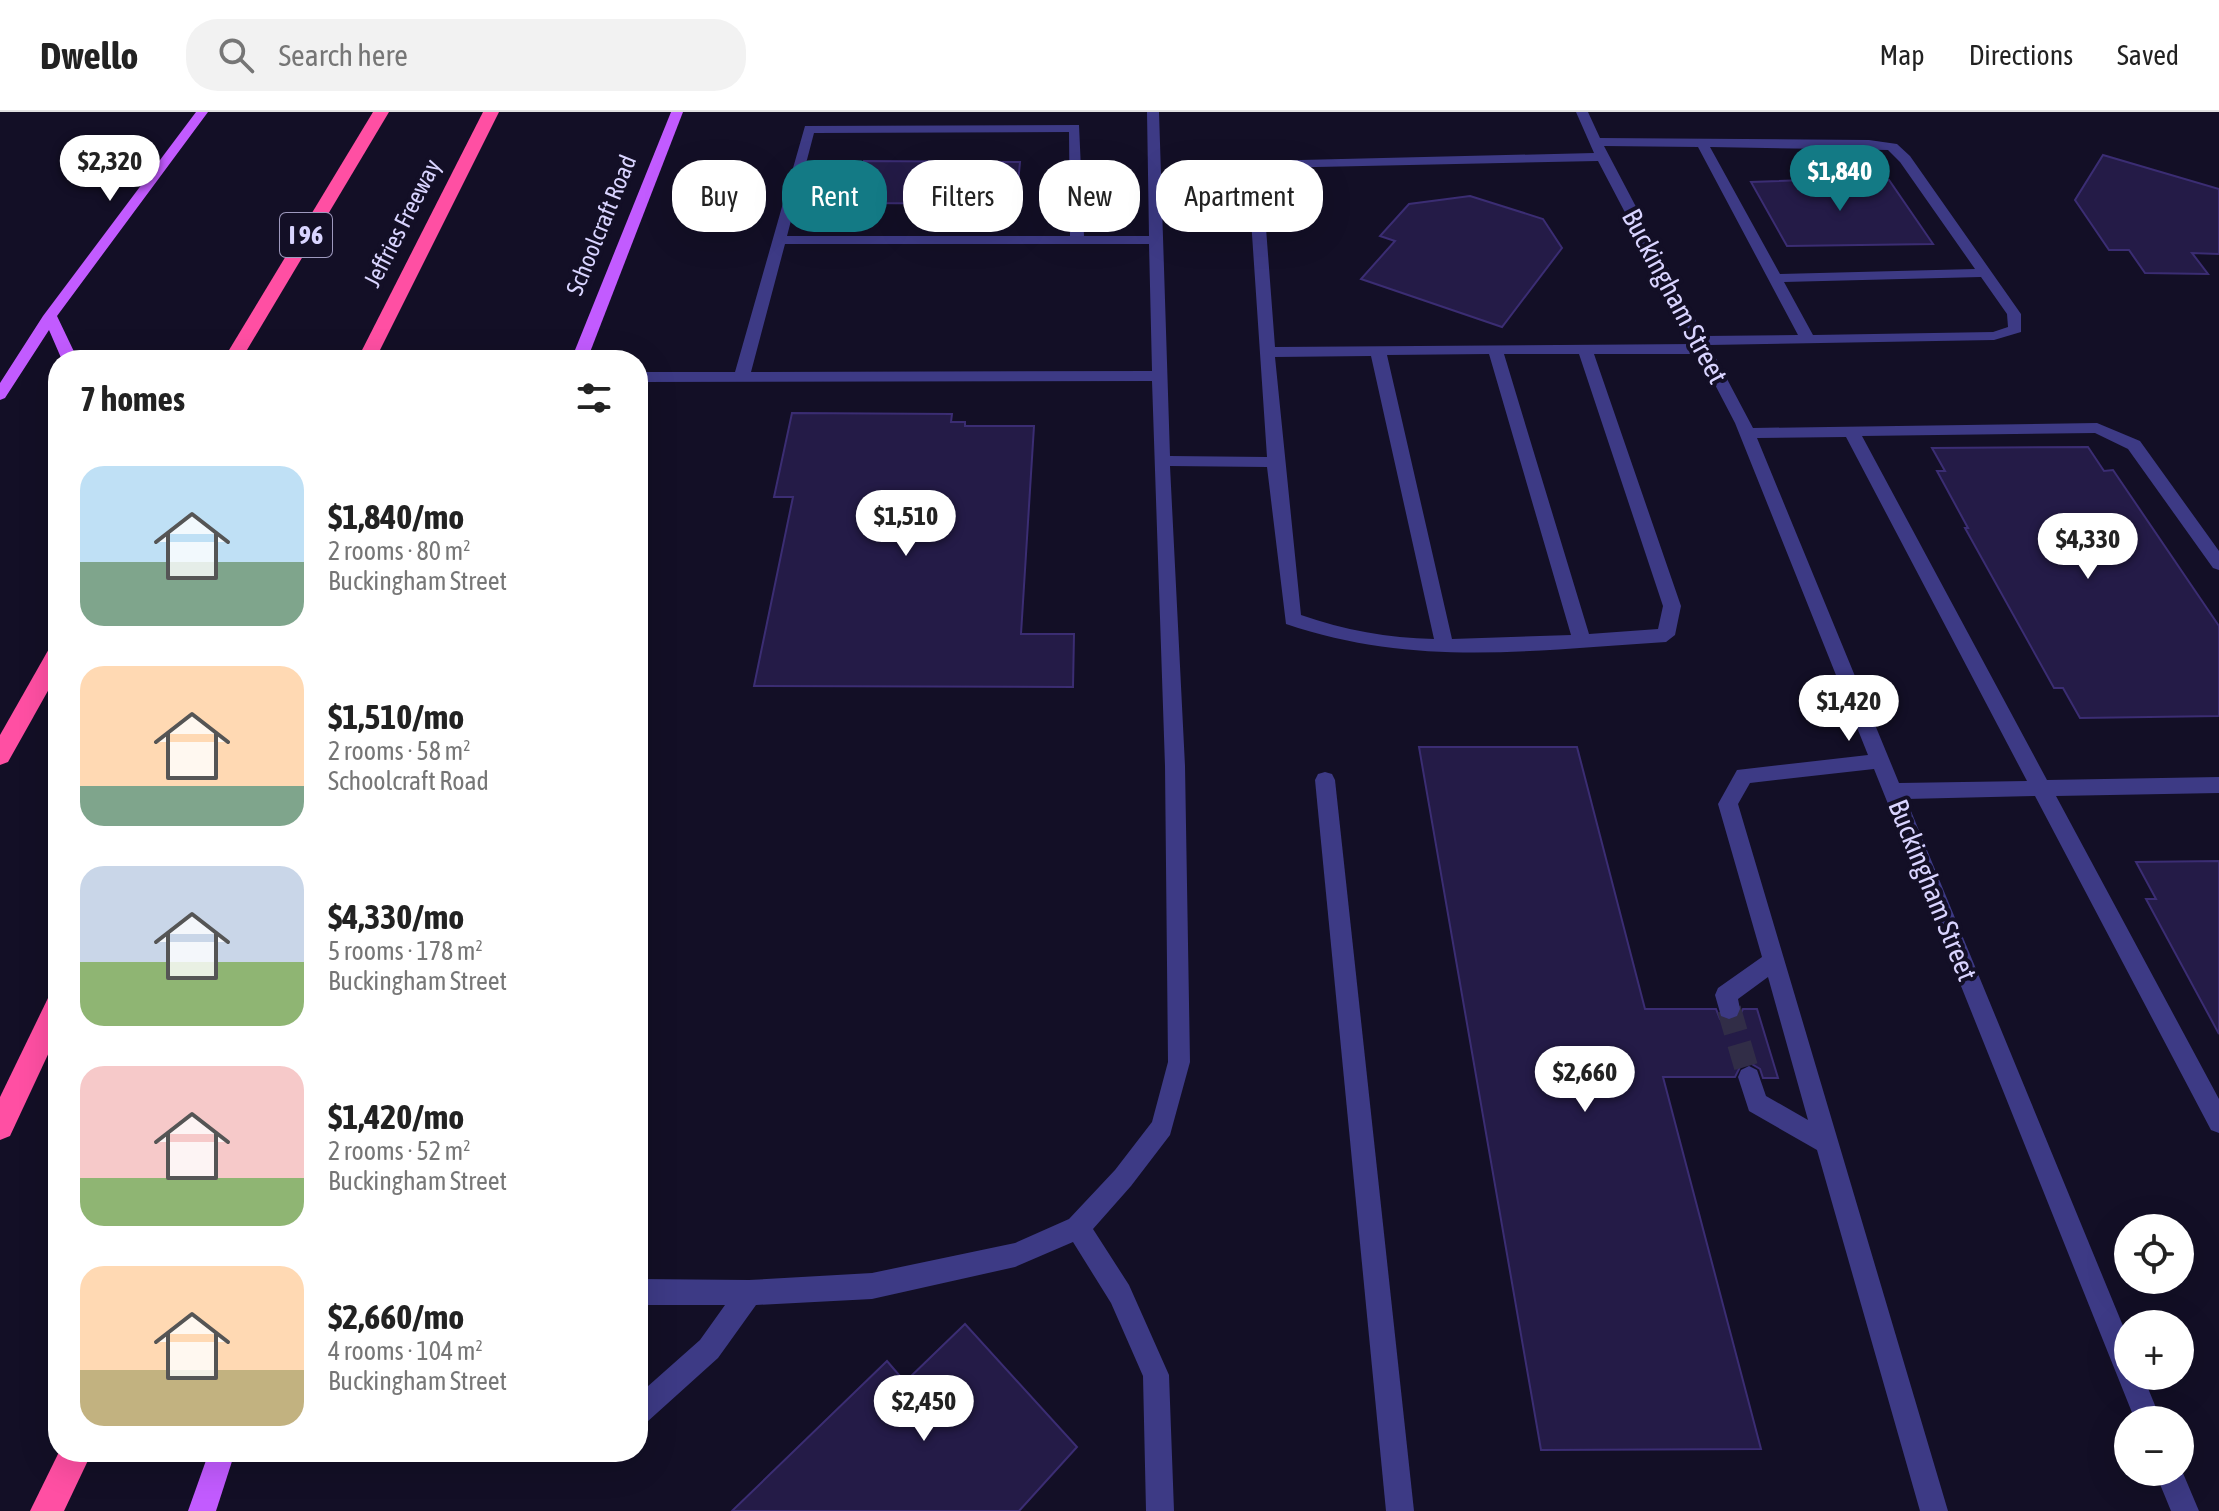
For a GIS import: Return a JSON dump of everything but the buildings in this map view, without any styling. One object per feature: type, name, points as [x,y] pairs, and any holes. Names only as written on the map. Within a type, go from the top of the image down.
[{"type":"highway","name":"I 96","points":[[238,350],[381,112]]},
{"type":"highway","name":"Jeffries Freeway","points":[[371,350],[491,112]]},
{"type":"highway","points":[[0,756],[48,671]]},
{"type":"highway","points":[[0,1127],[48,1025]]},
{"type":"highway","points":[[46,1511],[71,1462]]},
{"type":"main road","points":[[0,395],[50,316],[202,112]]},
{"type":"main road","name":"Schoolcraft Road","points":[[585,350],[677,112]]},
{"type":"main road","points":[[50,316],[65,350]]},
{"type":"main road","points":[[202,1511],[219,1462]]},
{"type":"street","points":[[648,1292],[749,1293],[872,1286],[1015,1255],[1078,1228],[1123,1178],[1162,1127],[1179,1062],[1175,766],[1159,376],[1153,112]]},
{"type":"street","name":"Buckingham Street","points":[[1582,112],[1597,150],[1704,345],[1747,433],[2114,1336]]},
{"type":"street","points":[[742,376],[809,129],[1075,128],[1077,240]]},
{"type":"street","points":[[1702,143],[1808,339]]},
{"type":"street","points":[[1266,352],[1585,349],[1808,339],[1994,336],[2016,329],[2014,314],[1905,159],[1892,147],[1869,144],[1702,143],[1264,164],[1255,175],[1266,352],[1275,462],[1292,619],[1325,634],[1445,648],[1666,635],[1672,606],[1585,349]]},
{"type":"street","points":[[777,240],[1156,240]]},
{"type":"street","points":[[1775,278],[1984,273]]},
{"type":"street","points":[[1495,350],[1582,640]]},
{"type":"street","points":[[1378,351],[1445,648]]},
{"type":"street","points":[[648,377],[1159,376]]},
{"type":"street","points":[[1747,433],[2097,428],[2134,445],[2219,564]]},
{"type":"street","points":[[1851,431],[2219,1122]]},
{"type":"street","points":[[1162,461],[1275,462]]},
{"type":"street","points":[[1880,761],[1744,776],[1728,804],[1934,1511]]},
{"type":"street","points":[[1325,780],[1400,1511]]},
{"type":"street","points":[[1893,791],[2219,785]]},
{"type":"street","points":[[1729,1009],[1726,995],[1773,961]]},
{"type":"street","points":[[1749,1077],[1757,1103],[1827,1143]]},
{"type":"street","points":[[1078,1228],[1120,1294],[1156,1375],[1160,1511]]},
{"type":"street","points":[[648,1404],[709,1349],[749,1293]]},
{"type":"street","points":[[2175,1486],[2185,1511]]},
{"type":"tunnel","points":[[1729,1009],[1749,1077]]}]
